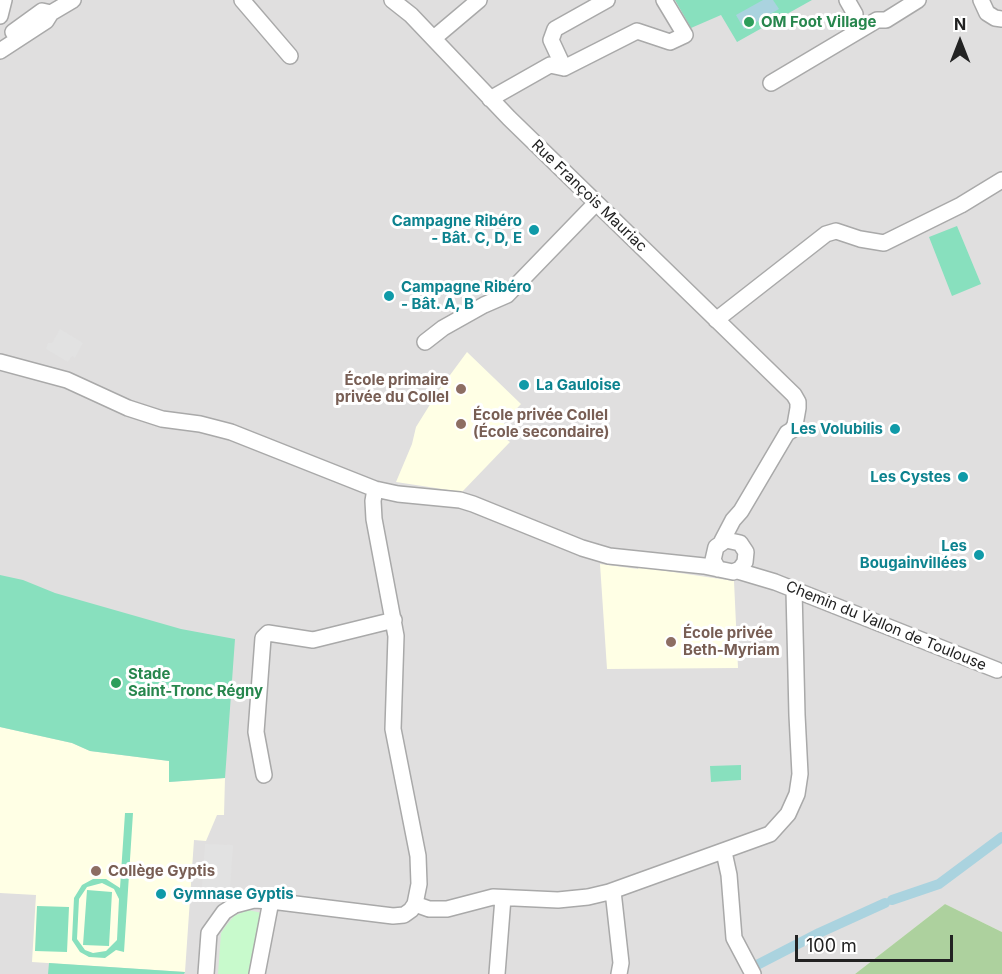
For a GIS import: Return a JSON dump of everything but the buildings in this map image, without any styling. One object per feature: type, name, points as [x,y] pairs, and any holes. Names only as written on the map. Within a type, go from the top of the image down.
[{"type":"street","points":[[0,16],[4,0]]},
{"type":"street","points":[[0,51],[46,21],[51,13],[74,0]]},
{"type":"street","points":[[242,0],[290,56]]},
{"type":"street","name":"Rue François Mauriac","points":[[392,0],[434,38],[490,99],[788,391],[790,409],[787,433],[718,546]]},
{"type":"street","points":[[434,38],[479,0]]},
{"type":"street","points":[[564,68],[551,40],[555,29],[607,0]]},
{"type":"street","points":[[490,99],[550,65],[564,68],[637,31],[670,42],[685,35],[664,0]]},
{"type":"street","points":[[847,0],[855,14]]},
{"type":"street","points":[[771,83],[877,20],[886,20],[918,0]]},
{"type":"street","points":[[981,0],[987,13],[1002,19]]},
{"type":"street","points":[[0,40],[42,11],[51,13]]},
{"type":"street","points":[[716,320],[826,234],[836,231],[860,239],[884,243],[962,205],[1002,180]]},
{"type":"street","points":[[425,342],[443,328],[507,295],[596,203]]},
{"type":"street","points":[[0,362],[67,380],[128,408],[162,419],[200,424],[231,432],[375,489],[460,500],[609,556],[684,564],[718,569],[728,573],[741,557],[731,539],[684,564]]},
{"type":"street","points":[[206,974],[209,933],[224,912],[235,905],[254,900],[271,901],[393,916],[404,915],[415,904],[419,884],[418,856],[393,729],[397,650],[394,620],[374,519],[375,489]]},
{"type":"street","name":"Rue François Mauriac","points":[[741,511],[741,557]]},
{"type":"street","points":[[718,546],[713,560],[718,569]]},
{"type":"street","name":"Chemin du Vallon de Toulouse","points":[[741,557],[775,582],[997,670]]},
{"type":"street","points":[[415,904],[429,909],[447,909],[493,897],[558,900],[588,897],[613,891],[770,834],[788,814],[797,794],[800,774],[794,590]]},
{"type":"street","points":[[264,775],[256,732],[263,638],[268,633],[314,640],[394,620]]},
{"type":"street","points":[[724,852],[729,875],[734,938],[753,974]]},
{"type":"street","points":[[613,891],[621,963],[619,974]]},
{"type":"street","points":[[497,974],[503,898]]},
{"type":"street","points":[[256,974],[271,901]]},
{"type":"shaded area","points":[[0,0],[1002,0],[1002,932],[945,904],[855,974],[0,974]]},
{"type":"shaded area","points":[[60,329],[83,343],[75,358],[72,356],[68,362],[46,349],[48,343],[52,343]]},
{"type":"shaded area","name":"École privée Collel (École secondaire)","points":[[467,352],[521,404],[504,422],[506,439],[510,442],[462,492],[396,482],[412,444],[416,427]]},
{"type":"shaded area","name":"École privée Beth-Myriam","points":[[600,564],[638,569],[639,567],[734,581],[738,668],[607,669]]},
{"type":"shaded area","name":"Collège Gyptis","points":[[0,727],[72,743],[90,751],[169,761],[169,782],[225,778],[224,815],[217,815],[206,841],[194,840],[185,972],[32,962],[36,895],[0,893]]},
{"type":"shaded area","points":[[205,844],[233,845],[230,889],[202,888]]},
{"type":"green space","name":"OM Foot Village","points":[[675,0],[812,0],[737,42],[721,15],[691,28]]},
{"type":"green space","points":[[957,226],[981,284],[952,296],[929,237]]},
{"type":"green space","name":"Stade Saint-Tronc Régny","points":[[0,575],[181,629],[235,639],[225,778],[169,782],[169,761],[90,751],[72,743],[0,727]]},
{"type":"green space","points":[[741,765],[741,780],[711,782],[710,766]]},
{"type":"green space","points":[[125,813],[133,813],[124,952],[116,950],[105,958],[89,957],[80,952],[72,940],[74,898],[82,885],[93,879],[106,879],[120,888]],"holes":[[[102,883],[114,889],[119,899],[117,940],[106,951],[93,953],[85,950],[77,939],[79,899],[87,887]]]},
{"type":"green space","points":[[87,890],[112,892],[109,946],[83,945]]},
{"type":"green space","points":[[945,904],[1002,932],[1002,974],[855,974]]},
{"type":"green space","points":[[37,906],[69,907],[67,952],[35,951]]},
{"type":"green space","points":[[248,910],[262,913],[254,974],[218,974],[221,933],[234,916]]},
{"type":"green space","points":[[49,963],[185,972],[184,974],[48,974]]},
{"type":"water","points":[[763,0],[773,0],[779,9],[744,29],[736,15]]},
{"type":"waterway","points":[[892,900],[939,884],[1002,837]]},
{"type":"waterway","points":[[755,966],[885,903]]},
{"type":"place","name":"OM Foot Village","points":[[749,22]]},
{"type":"place","name":"Campagne Ribéro - Bât. C, D, E","points":[[534,230]]},
{"type":"place","name":"Campagne Ribéro - Bât. A, B","points":[[389,296]]},
{"type":"place","name":"La Gauloise","points":[[524,385]]},
{"type":"place","name":"École primaire privée du Collel","points":[[461,389]]},
{"type":"place","name":"École privée Collel (École secondaire)","points":[[461,424]]},
{"type":"place","name":"Les Volubilis","points":[[895,429]]},
{"type":"place","name":"Les Cystes","points":[[963,477]]},
{"type":"place","name":"Les Bougainvillées","points":[[979,555]]},
{"type":"place","name":"École privée Beth-Myriam","points":[[671,642]]},
{"type":"place","name":"Stade Saint-Tronc Régny","points":[[116,683]]},
{"type":"place","name":"Collège Gyptis","points":[[96,871]]},
{"type":"place","name":"Gymnase Gyptis","points":[[161,894]]}]
